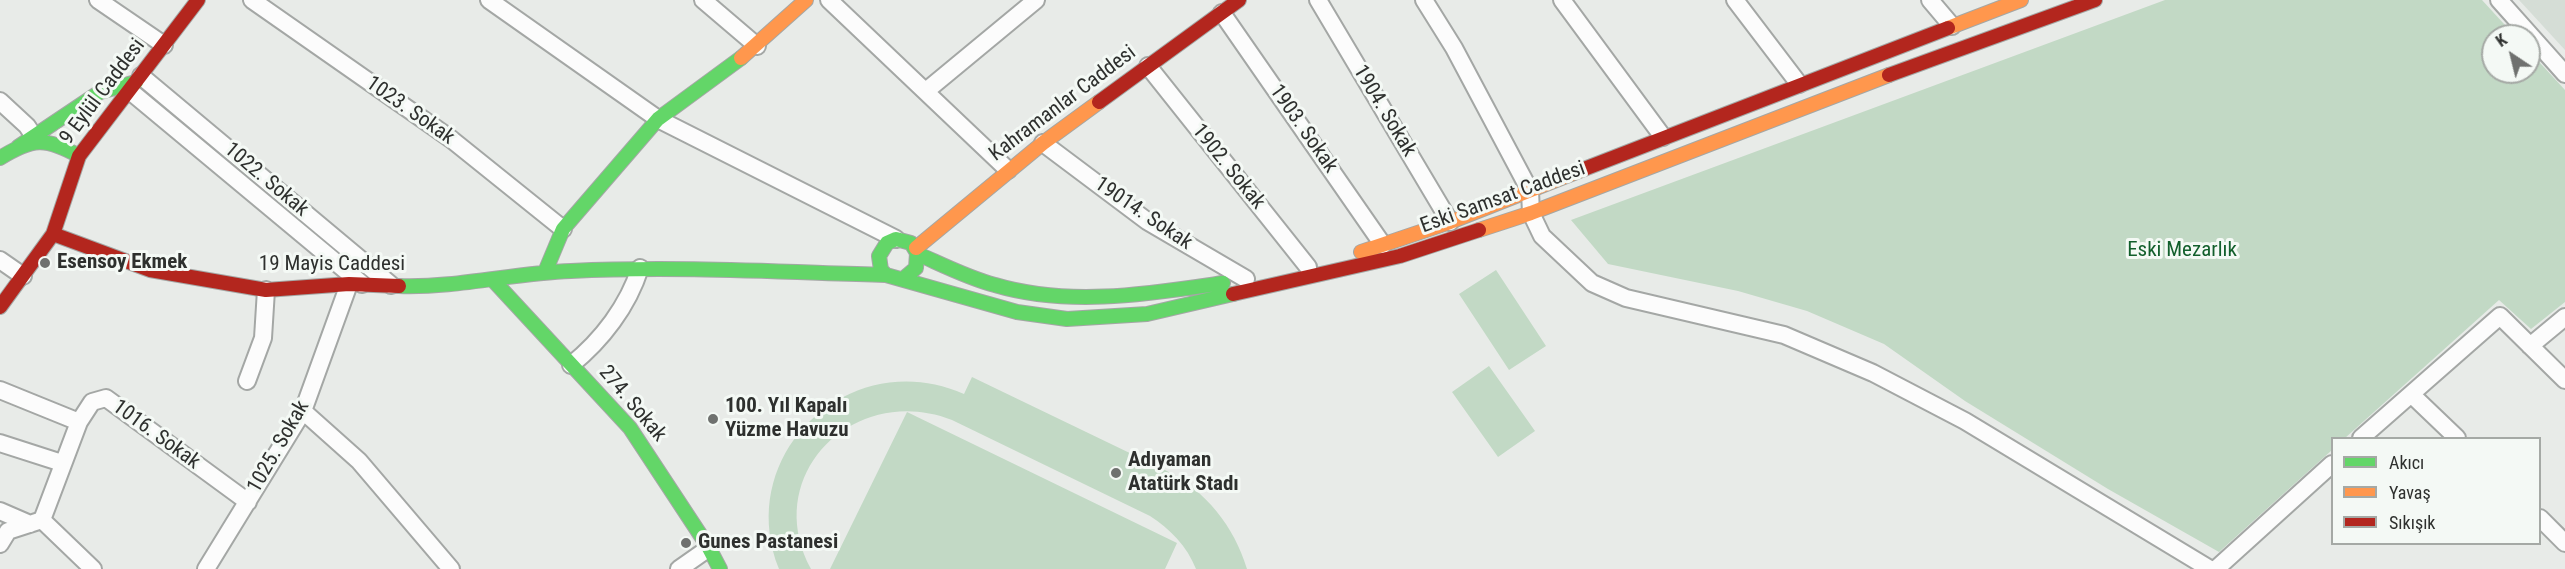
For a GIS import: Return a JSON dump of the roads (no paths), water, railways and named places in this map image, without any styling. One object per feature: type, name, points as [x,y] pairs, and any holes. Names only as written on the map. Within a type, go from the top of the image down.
[{"type":"street","points":[[98,0],[165,45]]},
{"type":"street","name":"9 Eylül Caddesi","points":[[0,307],[53,234],[79,156],[198,0]]},
{"type":"street","name":"1023. Sokak","points":[[252,0],[451,139],[563,229]]},
{"type":"street","points":[[703,0],[757,46]]},
{"type":"street","points":[[545,272],[563,229],[658,119],[757,46],[806,0]]},
{"type":"street","points":[[829,0],[1008,170]]},
{"type":"street","points":[[926,92],[1036,0]]},
{"type":"street","name":"Kahramanlar Caddesi","points":[[917,251],[1008,170],[1239,0]]},
{"type":"street","name":"1904. Sokak","points":[[1318,0],[1450,222]]},
{"type":"street","points":[[1424,0],[1454,48],[1530,191],[1531,213],[1542,236],[1592,283],[1626,298],[1784,335],[1873,373],[1965,421],[2210,569]]},
{"type":"street","points":[[1562,0],[1663,137]]},
{"type":"street","points":[[1735,0],[1799,84]]},
{"type":"street","points":[[1930,0],[1952,26]]},
{"type":"street","name":"Eski Samsat Caddesi","points":[[917,251],[972,278],[1003,288],[1056,297],[1143,295],[1308,267],[1450,222],[1799,84],[2021,0]]},
{"type":"street","name":"Eski Samsat Caddesi","points":[[903,279],[1012,310],[1055,318],[1106,318],[1147,314],[1400,256],[1531,213],[1896,72],[2095,0]]},
{"type":"street","points":[[2499,0],[2565,74]]},
{"type":"street","points":[[497,2],[658,119],[896,239],[907,240],[917,251],[918,266],[910,276],[903,279],[891,278],[885,274],[879,264],[878,257],[884,245],[896,239]]},
{"type":"street","name":"1903. Sokak","points":[[1222,13],[1383,245]]},
{"type":"street","name":"1902. Sokak","points":[[1148,66],[1308,267]]},
{"type":"street","points":[[0,158],[100,92],[136,83]]},
{"type":"street","name":"1022. Sokak","points":[[136,83],[355,284]]},
{"type":"street","name":"1022. Sokak","points":[[136,83],[391,285]]},
{"type":"street","points":[[0,101],[27,126],[33,135]]},
{"type":"street","points":[[18,147],[40,140],[56,142],[79,156]]},
{"type":"street","name":"19014. Sokak","points":[[1043,143],[1147,221],[1246,279]]},
{"type":"street","name":"19 Mayis Caddesi","points":[[53,234],[150,270],[266,290],[355,284],[429,286],[545,272],[640,268],[885,274]]},
{"type":"street","points":[[0,260],[23,276]]},
{"type":"street","points":[[571,365],[593,347],[633,291],[640,268]]},
{"type":"street","name":"274. Sokak","points":[[493,280],[630,428],[709,548],[720,569]]},
{"type":"street","name":"1025. Sokak","points":[[206,569],[303,411],[355,284]]},
{"type":"street","points":[[247,381],[263,338],[266,290]]},
{"type":"street","points":[[2362,437],[2500,316],[2565,380]]},
{"type":"street","points":[[2530,346],[2565,317]]},
{"type":"street","name":"1016. Sokak","points":[[0,390],[79,422],[92,402],[106,398],[248,502]]},
{"type":"street","points":[[2411,394],[2456,437]]},
{"type":"street","points":[[303,411],[359,461],[451,569]]},
{"type":"street","points":[[0,544],[8,531],[36,522],[79,422]]},
{"type":"street","points":[[0,443],[62,464]]},
{"type":"street","points":[[2216,569],[2331,465]]},
{"type":"street","points":[[0,512],[36,522],[93,569]]},
{"type":"street","points":[[2541,519],[2565,543]]},
{"type":"street","points":[[679,569],[709,548]]},
{"type":"place","name":"Esensoy Ekmek","points":[[45,263]]},
{"type":"place","name":"100. Yıl Kapalı Yüzme Havuzu","points":[[713,419]]},
{"type":"place","name":"Adıyaman Atatürk Stadı","points":[[1116,473]]},
{"type":"place","name":"Gunes Pastanesi","points":[[686,543]]},
{"type":"park label","name":"Eski Mezarlık","points":[[2182,251]]}]
